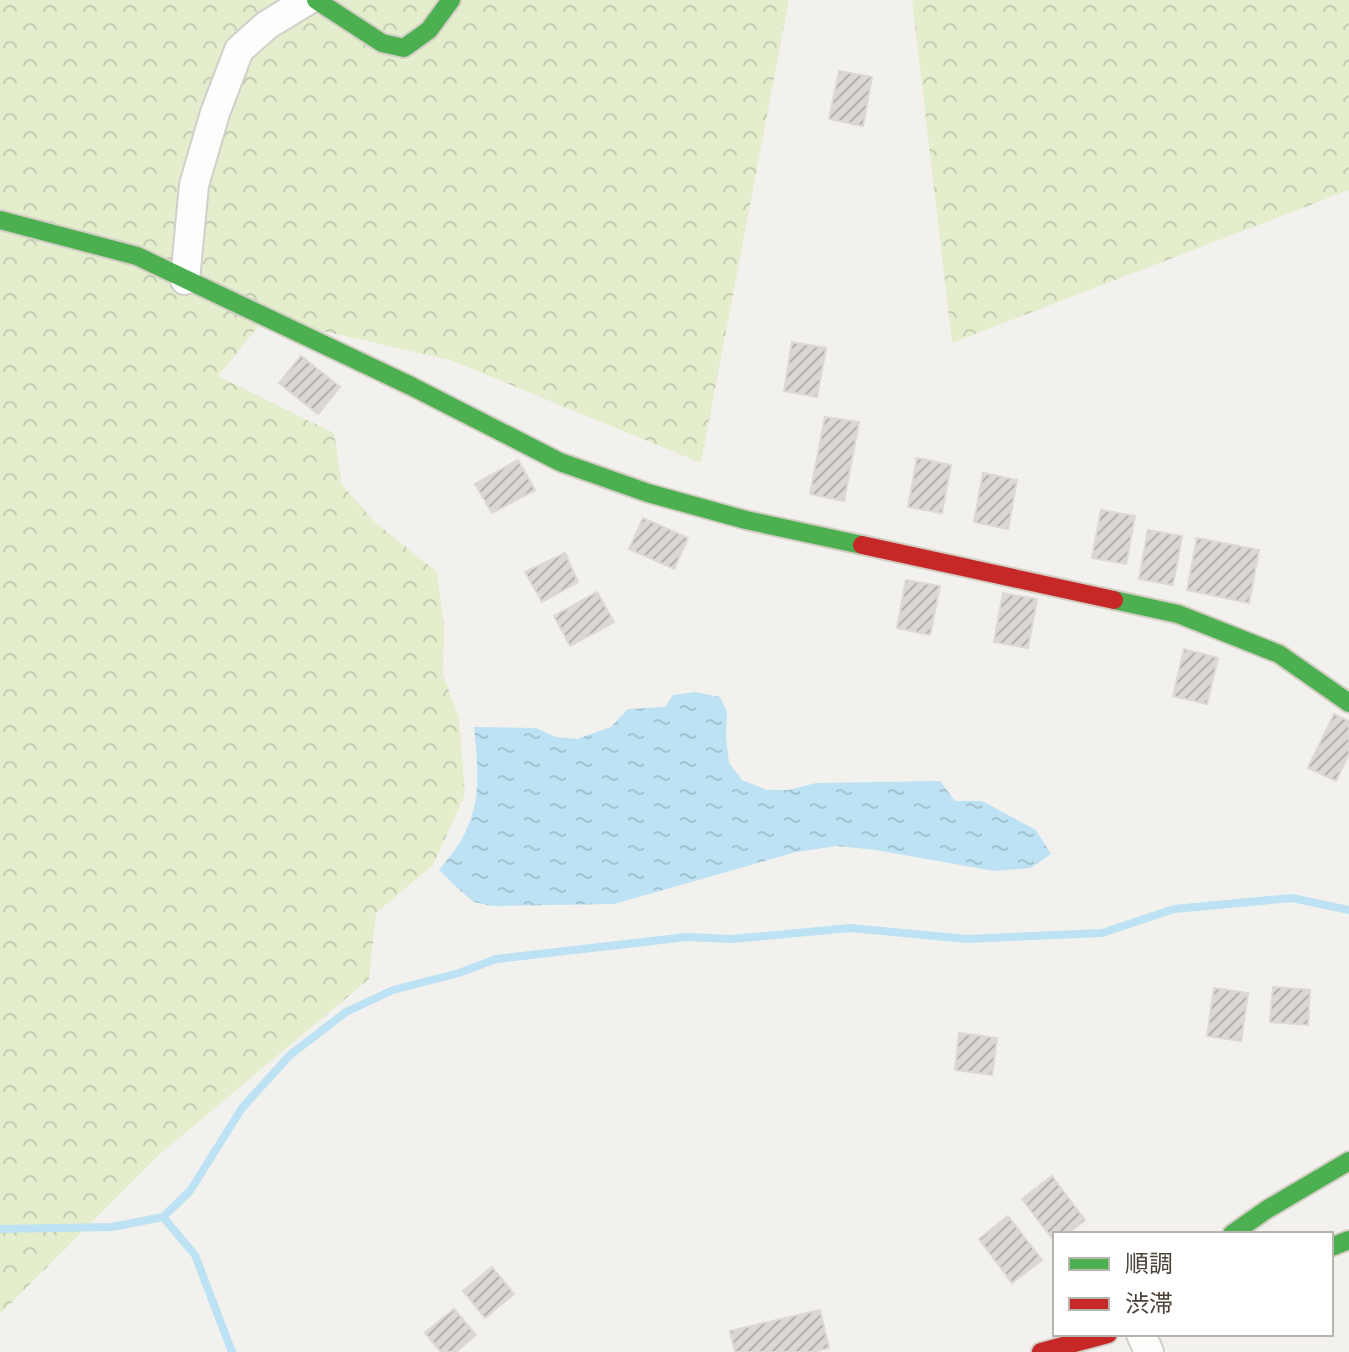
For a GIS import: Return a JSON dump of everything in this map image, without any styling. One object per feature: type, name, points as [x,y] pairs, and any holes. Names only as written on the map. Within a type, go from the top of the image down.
[{"type":"street","points":[[185,280],[194,185],[215,113],[239,50],[267,25],[308,0]]},
{"type":"street","points":[[316,0],[382,43],[404,48],[429,30],[451,0]]},
{"type":"street","points":[[0,220],[137,256],[411,386],[560,462],[648,493],[746,520],[1178,614],[1279,654],[1349,703]]},
{"type":"street","points":[[1234,1232],[1349,1161]]},
{"type":"street","points":[[1041,1352],[1101,1336]]},
{"type":"green space","points":[[0,0],[789,0],[701,463],[450,360],[265,318],[218,376],[334,433],[342,485],[376,523],[437,572],[444,625],[443,675],[459,717],[465,794],[433,865],[376,913],[369,979],[161,1153],[0,1314]]},
{"type":"green space","points":[[912,0],[1349,0],[1349,190],[952,343]]},
{"type":"water","points":[[695,692],[720,697],[727,712],[729,763],[742,780],[767,790],[788,790],[816,783],[940,781],[955,801],[982,801],[1036,830],[1051,854],[1031,868],[994,871],[837,846],[796,852],[614,904],[492,906],[474,902],[439,870],[459,844],[472,815],[477,787],[474,727],[536,728],[556,737],[577,739],[611,727],[628,709],[665,707],[673,695]]},
{"type":"building","points":[[839,71],[872,77],[863,126],[829,119]]},
{"type":"building","points":[[792,342],[826,348],[817,397],[784,391]]},
{"type":"building","points":[[301,356],[340,387],[318,414],[279,383]]},
{"type":"building","points":[[825,417],[859,422],[844,501],[810,494]]},
{"type":"building","points":[[917,458],[951,465],[942,513],[908,507]]},
{"type":"building","points":[[518,460],[535,490],[492,513],[475,484]]},
{"type":"building","points":[[983,473],[1017,480],[1008,529],[974,522]]},
{"type":"building","points":[[1101,510],[1135,516],[1126,564],[1092,558]]},
{"type":"building","points":[[643,518],[688,538],[674,569],[629,549]]},
{"type":"building","points":[[1148,530],[1182,536],[1173,585],[1139,579]]},
{"type":"building","points":[[1197,538],[1259,550],[1249,603],[1187,590]]},
{"type":"building","points":[[565,553],[578,582],[542,602],[525,572]]},
{"type":"building","points":[[906,580],[940,586],[930,635],[897,628]]},
{"type":"building","points":[[597,592],[614,622],[570,646],[554,616]]},
{"type":"building","points":[[1003,593],[1037,599],[1028,648],[994,642]]},
{"type":"building","points":[[1184,649],[1218,658],[1207,704],[1173,696]]},
{"type":"building","points":[[1334,714],[1349,721],[1349,754],[1336,781],[1308,768]]},
{"type":"building","points":[[1273,987],[1310,990],[1308,1025],[1270,1022]]},
{"type":"building","points":[[1214,988],[1248,993],[1241,1041],[1207,1036]]},
{"type":"building","points":[[959,1033],[997,1038],[992,1075],[955,1070]]},
{"type":"building","points":[[1052,1176],[1085,1220],[1070,1232],[1053,1232],[1053,1239],[1022,1199]]},
{"type":"building","points":[[1008,1216],[1042,1260],[1012,1283],[979,1239]]},
{"type":"building","points":[[492,1267],[514,1294],[485,1318],[463,1291]]},
{"type":"building","points":[[454,1309],[476,1335],[456,1352],[441,1352],[425,1333]]},
{"type":"building","points":[[820,1310],[829,1348],[812,1352],[735,1352],[730,1331]]},
{"type":"waterway","points":[[0,1229],[112,1227],[163,1217],[190,1191],[242,1108],[290,1055],[346,1012],[393,990],[459,973],[496,959],[687,937],[731,939],[851,928],[967,939],[1102,933],[1174,909],[1292,898],[1349,910]]},
{"type":"waterway","points":[[163,1217],[195,1255],[232,1352]]},
{"type":"traffic: fast","points":[[316,0],[382,43],[404,48],[429,30],[451,0]]},
{"type":"traffic: fast","points":[[0,220],[137,256],[411,386],[560,462],[648,493],[746,520],[862,545]]},
{"type":"traffic: fast","points":[[1114,600],[1178,614],[1279,654],[1349,703]]},
{"type":"traffic: fast","points":[[1235,1232],[1349,1161]]},
{"type":"traffic: fast","points":[[1333,1246],[1349,1240]]},
{"type":"traffic: jam","points":[[862,545],[1114,600]]},
{"type":"traffic: jam","points":[[1041,1352],[1101,1336]]}]
